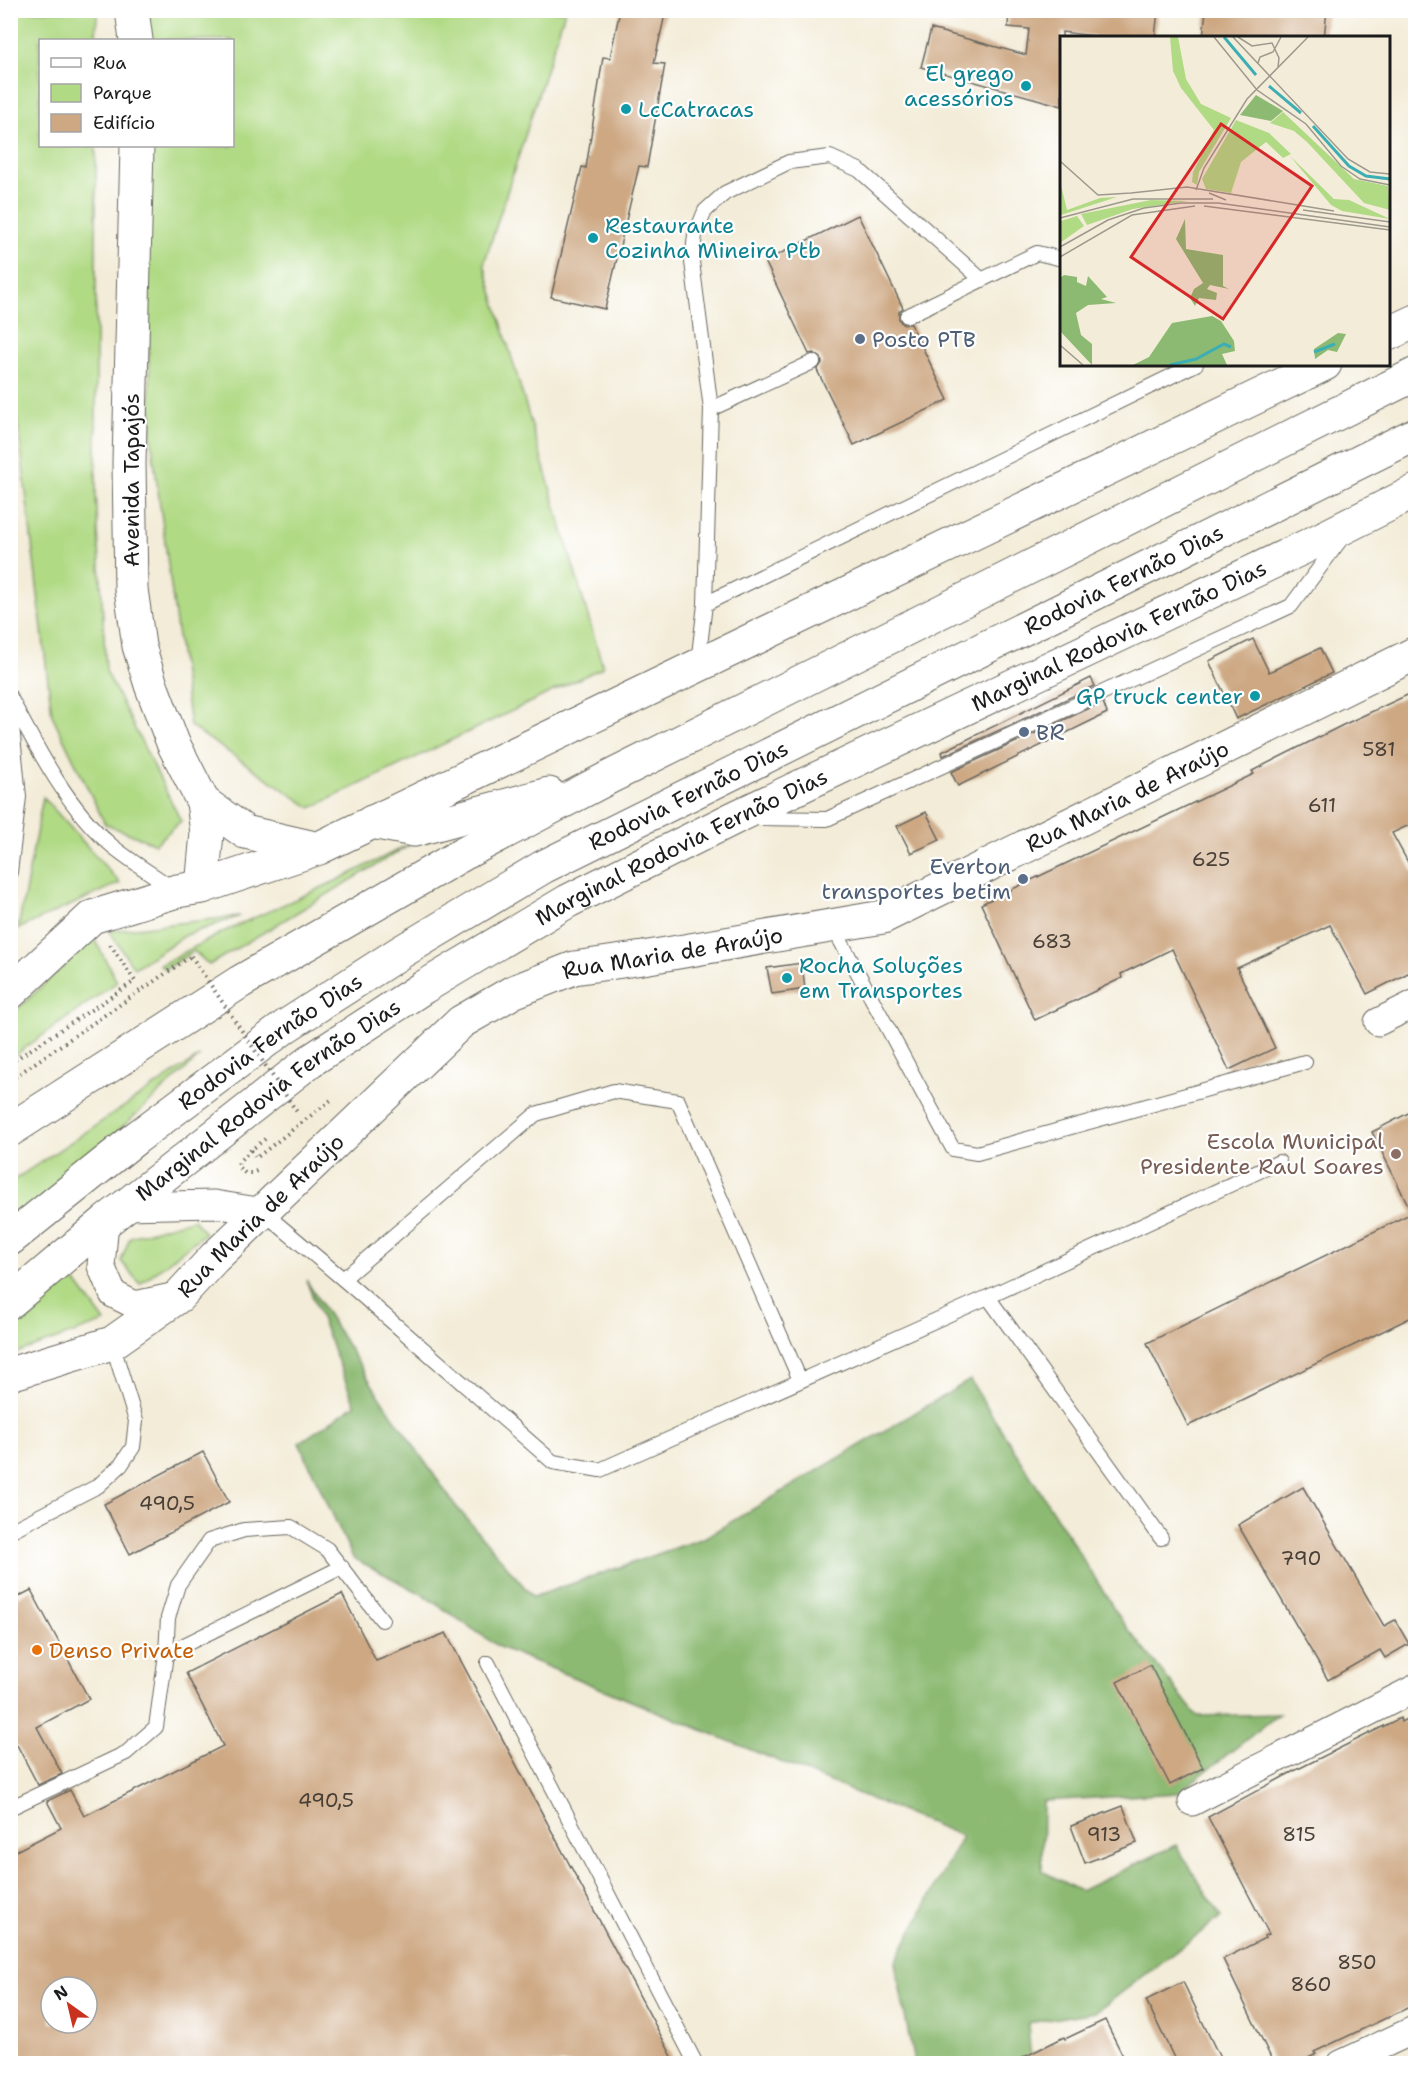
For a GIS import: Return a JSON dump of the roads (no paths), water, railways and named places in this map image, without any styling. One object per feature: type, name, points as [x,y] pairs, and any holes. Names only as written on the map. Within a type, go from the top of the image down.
[{"type":"main road","points":[[132,10],[136,39]]},
{"type":"main road","name":"Avenida Tapajós","points":[[137,147],[129,463],[131,589],[139,646],[151,684],[173,743],[203,802],[207,833],[190,889]]},
{"type":"main road","points":[[10,993],[92,918],[318,848],[1321,366]]},
{"type":"main road","points":[[10,1130],[240,982],[463,854],[608,778],[1416,374]]},
{"type":"main road","name":"Rodovia Fernão Dias","points":[[10,1239],[136,1138],[286,1026],[401,952],[543,867],[1416,434]]},
{"type":"main road","name":"Marginal Rodovia Fernão Dias","points":[[10,1302],[115,1214],[310,1061],[424,987],[558,907],[734,818],[1416,491]]},
{"type":"main road","name":"Rua Maria de Araújo","points":[[10,1374],[112,1344],[179,1296],[262,1212],[461,1022],[513,992],[574,968],[883,917],[1416,653]]},
{"type":"main road","points":[[372,822],[414,830],[608,778]]},
{"type":"main road","name":"Avenida Tapajós","points":[[203,802],[245,832],[318,848]]},
{"type":"street","points":[[1378,1022],[1416,1003]]},
{"type":"street","points":[[179,1296],[135,1305],[113,1294],[101,1266],[115,1214],[214,1204],[262,1212]]},
{"type":"street","points":[[1192,1802],[1416,1688]]},
{"type":"street","points":[[1341,2064],[1416,2029]]},
{"type":"lane","points":[[698,666],[705,604],[711,409],[692,262],[695,235],[705,211],[725,193],[789,162],[830,157],[859,170],[982,280]]},
{"type":"lane","points":[[907,316],[1037,253],[1060,259]]},
{"type":"lane","points":[[711,409],[813,362]]},
{"type":"lane","points":[[705,604],[1192,366]]},
{"type":"lane","points":[[734,818],[827,819],[1291,606],[1353,523]]},
{"type":"lane","points":[[10,697],[43,759],[88,823],[111,845],[190,889]]},
{"type":"lane","points":[[10,705],[19,797],[10,872]]},
{"type":"lane","points":[[832,926],[952,1149],[976,1154],[1305,1062]]},
{"type":"lane","points":[[343,1279],[536,1114],[614,1091],[678,1101],[800,1380]]},
{"type":"lane","points":[[262,1212],[343,1279],[553,1462],[600,1470],[988,1297],[1279,1162]]},
{"type":"lane","points":[[988,1297],[1161,1538]]},
{"type":"lane","points":[[10,1531],[98,1486],[121,1465],[133,1447],[136,1421],[112,1344]]},
{"type":"lane","points":[[10,1809],[126,1753],[156,1727],[166,1654],[168,1618],[178,1585],[209,1541],[244,1530],[291,1527],[327,1549],[382,1620]]},
{"type":"lane","points":[[166,1654],[342,1567]]},
{"type":"lane","points":[[488,1663],[696,2064]]},
{"type":"place","name":"El grego acessórios","points":[[1026,86]]},
{"type":"place","name":"LcCatracas","points":[[626,109]]},
{"type":"place","name":"Restaurante Cozinha Mineira Ptb","points":[[593,238]]},
{"type":"place","name":"Posto PTB","points":[[860,339]]},
{"type":"place","name":"GP truck center","points":[[1255,696]]},
{"type":"place","name":"BR","points":[[1024,732]]},
{"type":"place","name":"Everton transportes betim","points":[[1023,879]]},
{"type":"place","name":"Rocha Soluções em Transportes","points":[[787,978]]},
{"type":"place","name":"Escola Municipal Presidente Raul Soares","points":[[1396,1154]]},
{"type":"place","name":"Denso Private","points":[[37,1650]]}]
